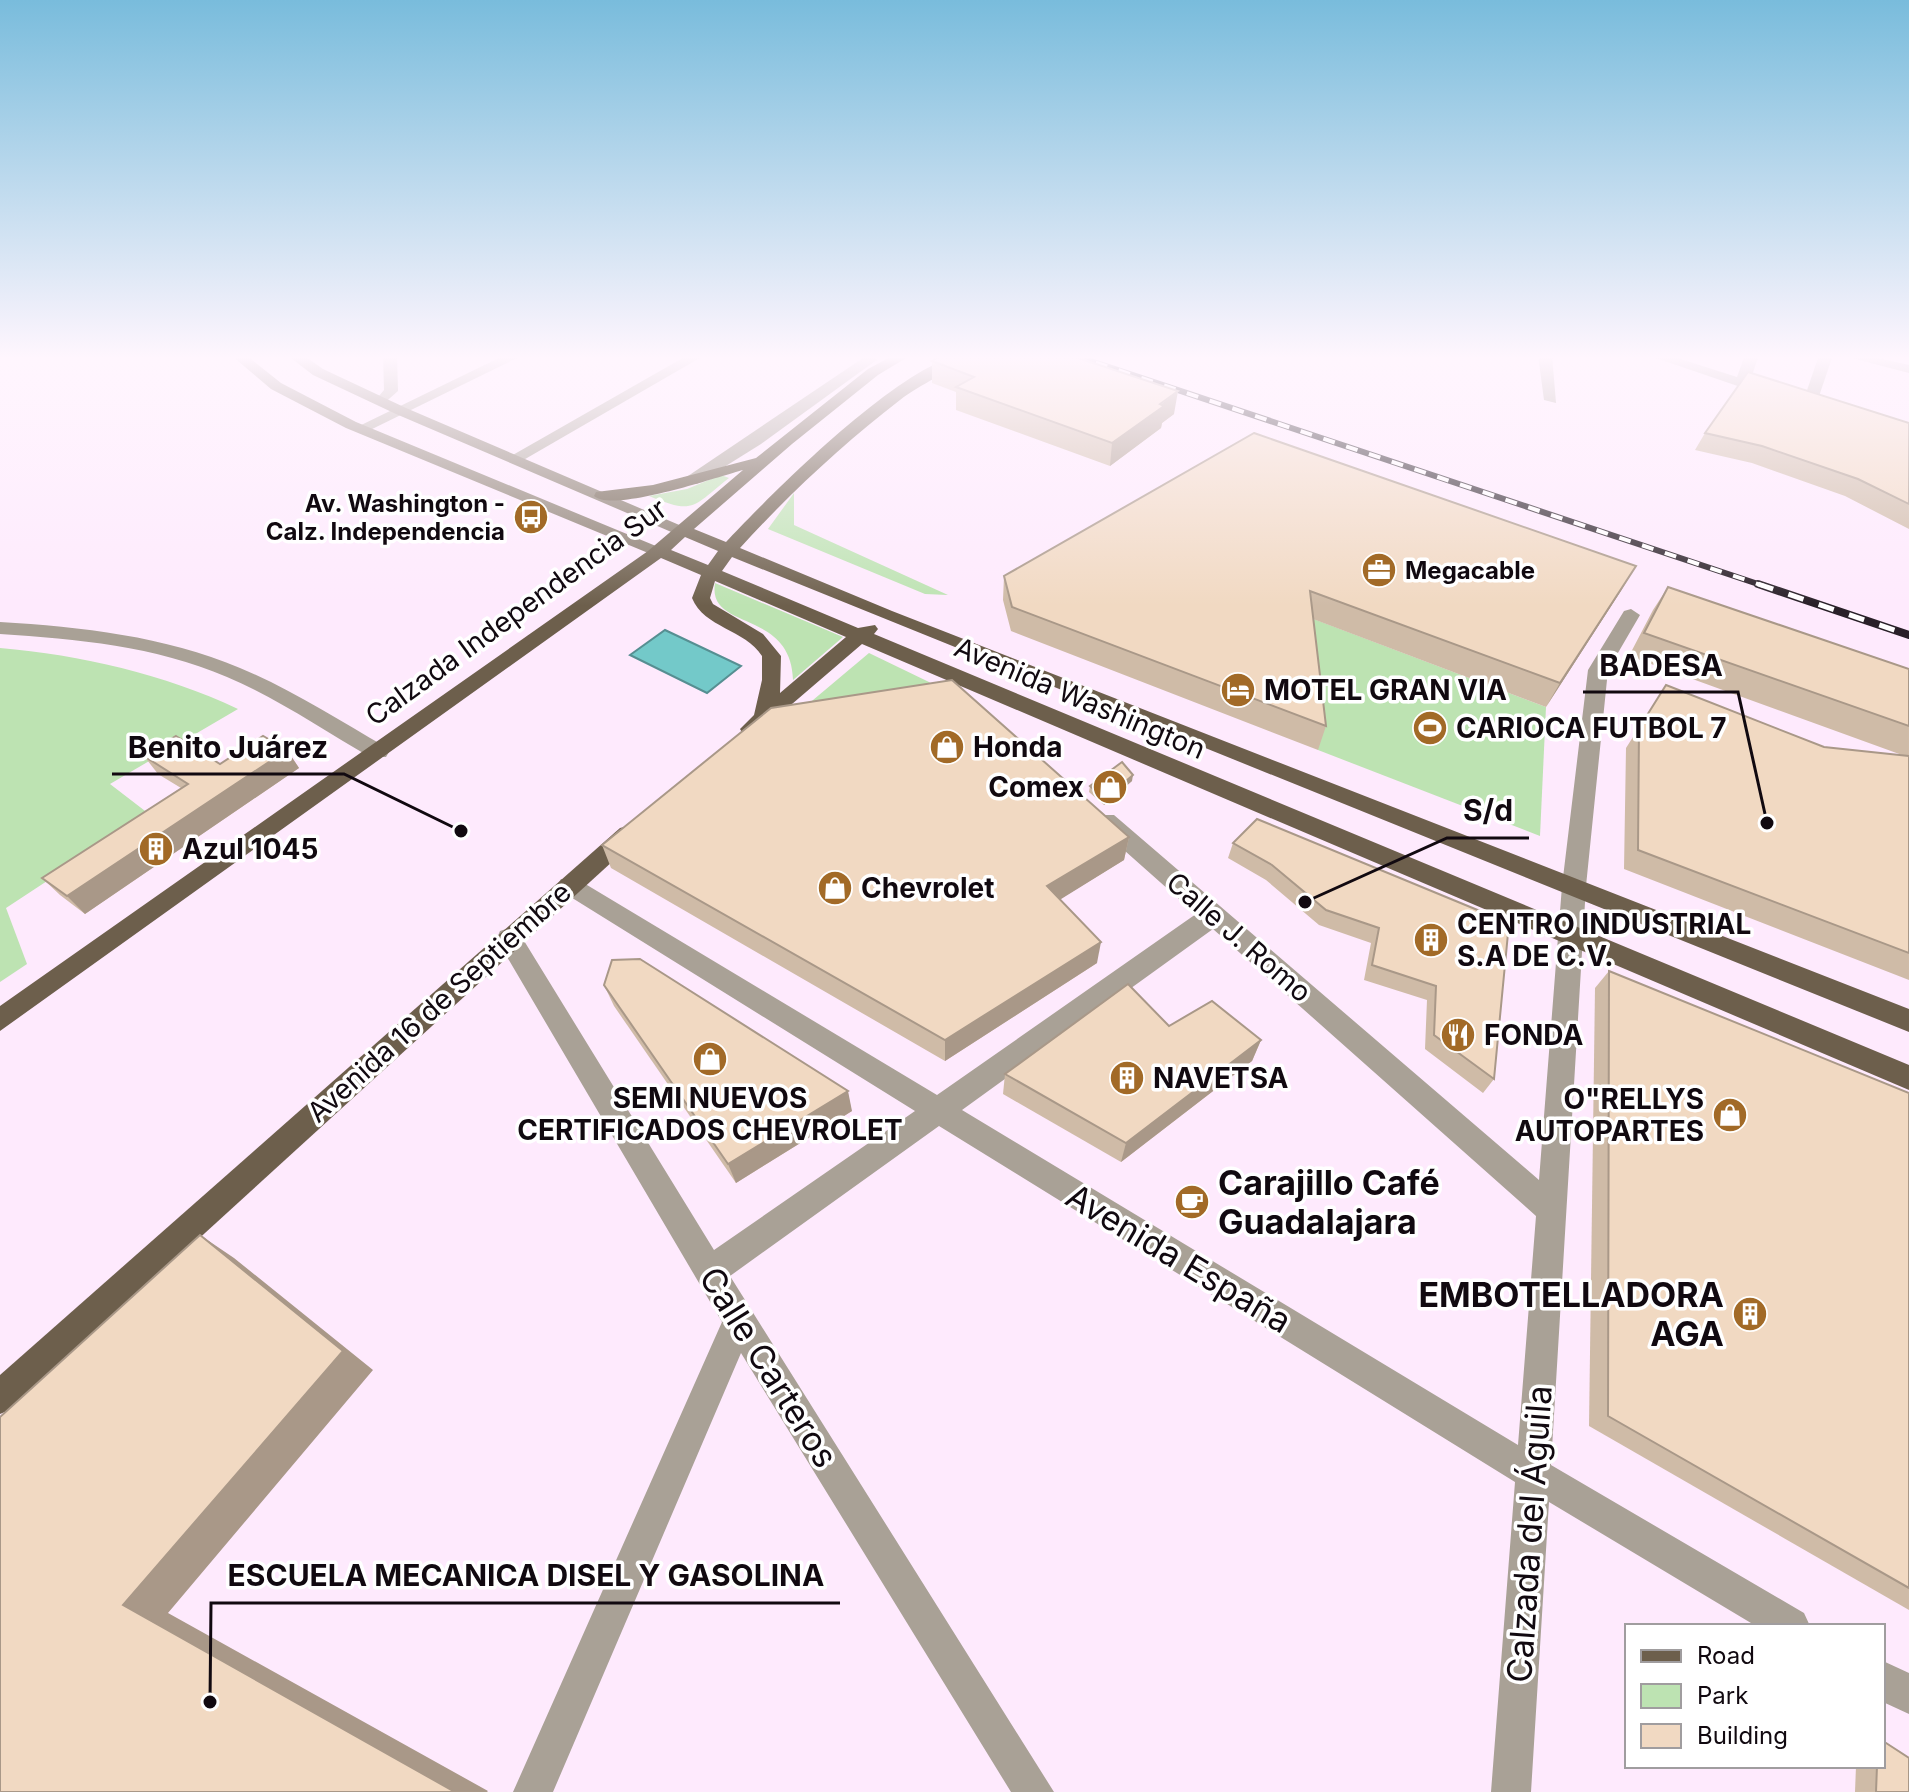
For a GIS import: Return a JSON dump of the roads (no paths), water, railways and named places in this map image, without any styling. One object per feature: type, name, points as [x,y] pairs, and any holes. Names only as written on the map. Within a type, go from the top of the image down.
[{"type":"main road","name":"Avenida Washington","points":[[385,439],[710,572],[1909,1078]]},
{"type":"main road","name":"Avenida Washington","points":[[466,439],[885,615],[1909,1021]]},
{"type":"main road","name":"Calzada Independencia Sur","points":[[0,1020],[659,551],[789,439]]},
{"type":"main road","points":[[763,718],[774,680],[774,661],[768,647],[754,635],[711,613],[701,600],[701,587],[728,548],[850,439]]},
{"type":"main road","points":[[602,496],[654,490],[766,457]]},
{"type":"main road","points":[[726,749],[885,615]]},
{"type":"main road","name":"Avenida 16 de Septiembre","points":[[0,1397],[509,938],[654,812]]},
{"type":"street","points":[[514,459],[550,439]]},
{"type":"street","points":[[691,481],[758,439]]},
{"type":"street","name":"Calzada del Águila","points":[[1511,1792],[1574,886],[1598,670],[1631,615]]},
{"type":"street","points":[[0,628],[130,641],[191,656],[236,673],[378,752]]},
{"type":"street","points":[[925,665],[977,709]]},
{"type":"street","name":"Calle J. Romo","points":[[1084,802],[1552,1211]]},
{"type":"street","name":"Avenida España","points":[[569,885],[1534,1474],[1788,1624]]},
{"type":"street","points":[[710,1272],[1214,915]]},
{"type":"street","name":"Calle Carteros","points":[[509,938],[739,1320],[1034,1792]]},
{"type":"street","points":[[533,1792],[739,1320]]},
{"type":"street","points":[[1885,1681],[1909,1695]]},
{"type":"railway","points":[[1323,439],[1764,586]]},
{"type":"railway","points":[[1758,584],[1909,635]]},
{"type":"place","name":"Av. Washington - Calz. Independencia","points":[[531,517]]},
{"type":"place","name":"Megacable","points":[[1379,570]]},
{"type":"place","name":"MOTEL GRAN VIA","points":[[1238,690]]},
{"type":"place","name":"CARIOCA FUTBOL 7","points":[[1430,728]]},
{"type":"place","name":"Honda","points":[[947,747]]},
{"type":"place","name":"Comex","points":[[1110,787]]},
{"type":"place","name":"BADESA","points":[[1767,823]]},
{"type":"place","name":"Benito Juárez","points":[[461,831]]},
{"type":"place","name":"Azul 1045","points":[[156,849]]},
{"type":"place","name":"Chevrolet","points":[[835,888]]},
{"type":"place","name":"S/d","points":[[1305,902]]},
{"type":"place","name":"CENTRO INDUSTRIAL S.A DE C.V.","points":[[1431,940]]},
{"type":"place","name":"FONDA","points":[[1458,1035]]},
{"type":"place","name":"SEMI NUEVOS CERTIFICADOS CHEVROLET","points":[[710,1059]]},
{"type":"place","name":"NAVETSA","points":[[1127,1078]]},
{"type":"place","name":"O\"RELLYS AUTOPARTES","points":[[1730,1115]]},
{"type":"place","name":"Carajillo Café Guadalajara","points":[[1192,1202]]},
{"type":"place","name":"EMBOTELLADORA AGA","points":[[1750,1314]]},
{"type":"place","name":"ESCUELA MECANICA DISEL Y GASOLINA","points":[[210,1702]]}]
